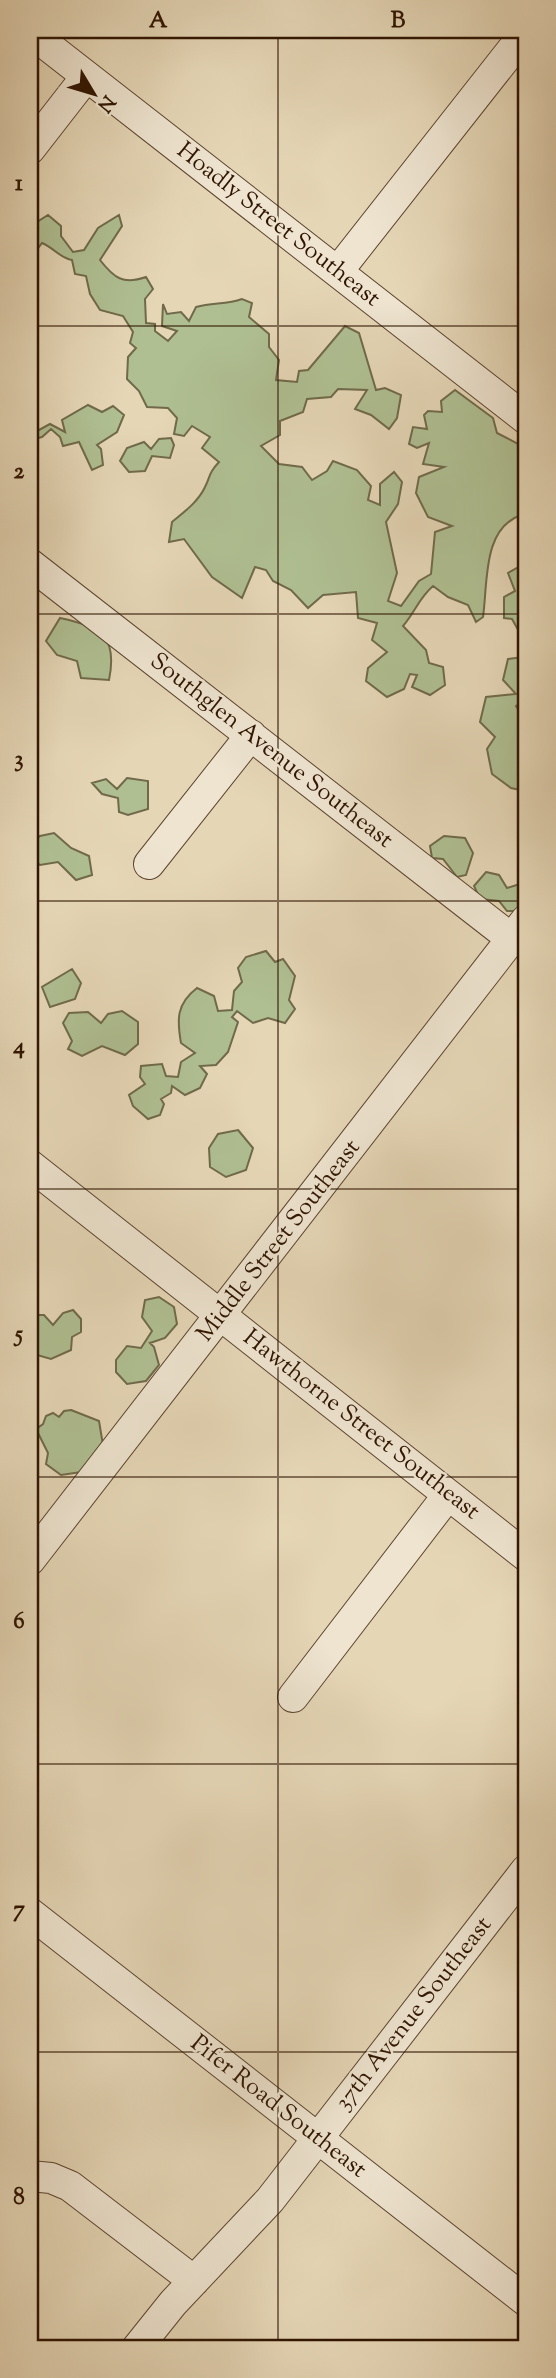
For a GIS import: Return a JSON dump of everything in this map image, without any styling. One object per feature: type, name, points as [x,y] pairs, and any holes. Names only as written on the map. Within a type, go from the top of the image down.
[{"type":"street","name":"Hoadly Street Southeast","points":[[30,32],[526,419]]},
{"type":"street","points":[[338,271],[526,32]]},
{"type":"street","points":[[30,149],[86,77]]},
{"type":"street","name":"Southglen Avenue Southeast","points":[[30,564],[251,735],[519,930]]},
{"type":"street","points":[[149,864],[251,735]]},
{"type":"street","name":"Middle Street Southeast","points":[[30,1560],[519,930]]},
{"type":"street","name":"Hawthorne Street Southeast","points":[[30,1165],[526,1556]]},
{"type":"street","points":[[293,1697],[448,1494]]},
{"type":"street","name":"37th Avenue Southeast","points":[[137,2348],[194,2281],[270,2200],[526,1870]]},
{"type":"street","name":"Pifer Road Southeast","points":[[30,1913],[526,2301]]},
{"type":"street","points":[[30,2176],[51,2178],[70,2186],[194,2281]]},
{"type":"green space","points":[[48,215],[61,226],[61,236],[73,252],[84,250],[98,228],[119,215],[122,226],[100,260],[115,275],[125,280],[146,277],[153,289],[145,299],[146,323],[155,324],[155,331],[168,341],[177,331],[162,326],[163,304],[167,314],[181,312],[189,321],[196,307],[242,299],[252,303],[249,317],[269,334],[269,347],[279,360],[276,380],[297,382],[299,371],[308,370],[345,326],[359,333],[376,390],[385,388],[401,395],[397,418],[389,429],[371,415],[355,409],[367,390],[338,389],[331,397],[307,399],[303,412],[280,421],[280,435],[261,446],[279,464],[302,467],[312,480],[327,471],[333,461],[357,470],[371,486],[368,500],[380,505],[380,484],[394,472],[402,482],[398,504],[386,522],[397,573],[388,601],[401,606],[419,581],[431,574],[435,532],[452,526],[428,517],[416,493],[419,477],[444,467],[423,464],[429,443],[417,448],[409,444],[413,427],[427,429],[424,415],[428,411],[442,412],[441,401],[455,390],[493,418],[497,433],[526,448],[526,503],[521,515],[508,522],[493,544],[483,617],[476,622],[468,605],[448,597],[433,586],[403,626],[426,650],[429,663],[443,667],[445,685],[430,695],[412,687],[417,675],[410,674],[404,689],[387,697],[366,681],[368,668],[387,652],[372,640],[377,623],[358,618],[356,592],[323,595],[308,608],[291,590],[273,581],[266,570],[255,567],[242,598],[212,577],[184,539],[169,542],[172,522],[199,497],[219,462],[202,448],[210,437],[192,426],[184,436],[174,434],[177,418],[168,408],[147,407],[139,391],[127,379],[128,357],[136,348],[130,343],[133,332],[123,316],[100,310],[90,294],[86,276],[75,274],[72,260],[42,243],[30,259],[30,225],[38,227],[37,222]]},
{"type":"green space","points":[[88,405],[102,412],[113,406],[124,415],[117,432],[97,445],[101,449],[103,465],[92,470],[79,442],[63,446],[60,437],[51,429],[42,437],[30,440],[30,424],[39,430],[50,424],[65,432],[62,420]]},
{"type":"green space","points":[[171,438],[174,445],[170,458],[152,456],[145,471],[129,472],[120,461],[127,448],[144,442],[151,449],[159,439]]},
{"type":"green space","points":[[526,563],[526,638],[522,637],[512,619],[504,618],[504,597],[515,591],[508,573]]},
{"type":"green space","points":[[60,618],[86,625],[103,636],[111,653],[109,680],[81,678],[77,661],[57,655],[46,641]]},
{"type":"green space","points":[[523,657],[526,664],[526,699],[516,706],[526,722],[526,787],[520,790],[511,788],[492,774],[487,749],[495,737],[480,722],[486,697],[516,694],[503,680],[508,659]]},
{"type":"green space","points":[[127,778],[148,781],[148,809],[128,815],[119,812],[118,798],[102,794],[92,783],[106,779],[117,789]]},
{"type":"green space","points":[[54,833],[71,848],[89,856],[92,875],[76,880],[58,862],[40,865],[30,857],[30,844],[40,836]]},
{"type":"green space","points":[[444,836],[465,838],[473,853],[466,875],[457,877],[443,859],[432,858],[430,846]]},
{"type":"green space","points":[[486,872],[499,875],[507,888],[520,884],[526,890],[526,903],[521,911],[507,911],[499,901],[480,899],[474,886]]},
{"type":"green space","points":[[266,951],[275,962],[283,959],[295,976],[289,1000],[295,1009],[285,1023],[268,1018],[253,1023],[237,1011],[232,1017],[238,1022],[228,1052],[216,1065],[200,1066],[207,1074],[200,1088],[185,1095],[172,1086],[171,1093],[161,1099],[164,1104],[160,1115],[148,1119],[133,1106],[129,1095],[145,1084],[140,1077],[141,1066],[162,1064],[166,1076],[178,1077],[181,1062],[195,1053],[181,1043],[179,1020],[185,1000],[197,988],[214,996],[218,1011],[232,1010],[234,991],[242,982],[238,968],[246,957]]},
{"type":"green space","points":[[72,969],[81,983],[75,999],[50,1007],[42,987]]},
{"type":"green space","points":[[122,1011],[138,1022],[138,1044],[125,1055],[102,1046],[82,1056],[68,1049],[72,1041],[63,1023],[69,1013],[88,1012],[101,1023],[108,1014]]},
{"type":"green space","points":[[238,1130],[253,1148],[246,1170],[226,1177],[210,1167],[209,1148],[218,1134]]},
{"type":"green space","points":[[159,1297],[174,1307],[177,1324],[165,1338],[150,1343],[154,1347],[159,1365],[146,1381],[127,1384],[116,1372],[116,1360],[127,1346],[141,1348],[152,1331],[142,1317],[145,1300]]},
{"type":"green space","points":[[73,1310],[81,1319],[81,1332],[72,1337],[71,1350],[51,1359],[30,1353],[30,1315],[44,1315],[53,1325],[63,1313]]},
{"type":"green space","points":[[71,1410],[99,1421],[104,1451],[88,1471],[61,1475],[46,1464],[48,1453],[36,1429],[43,1424],[46,1416],[53,1413],[59,1417],[64,1411]]}]
